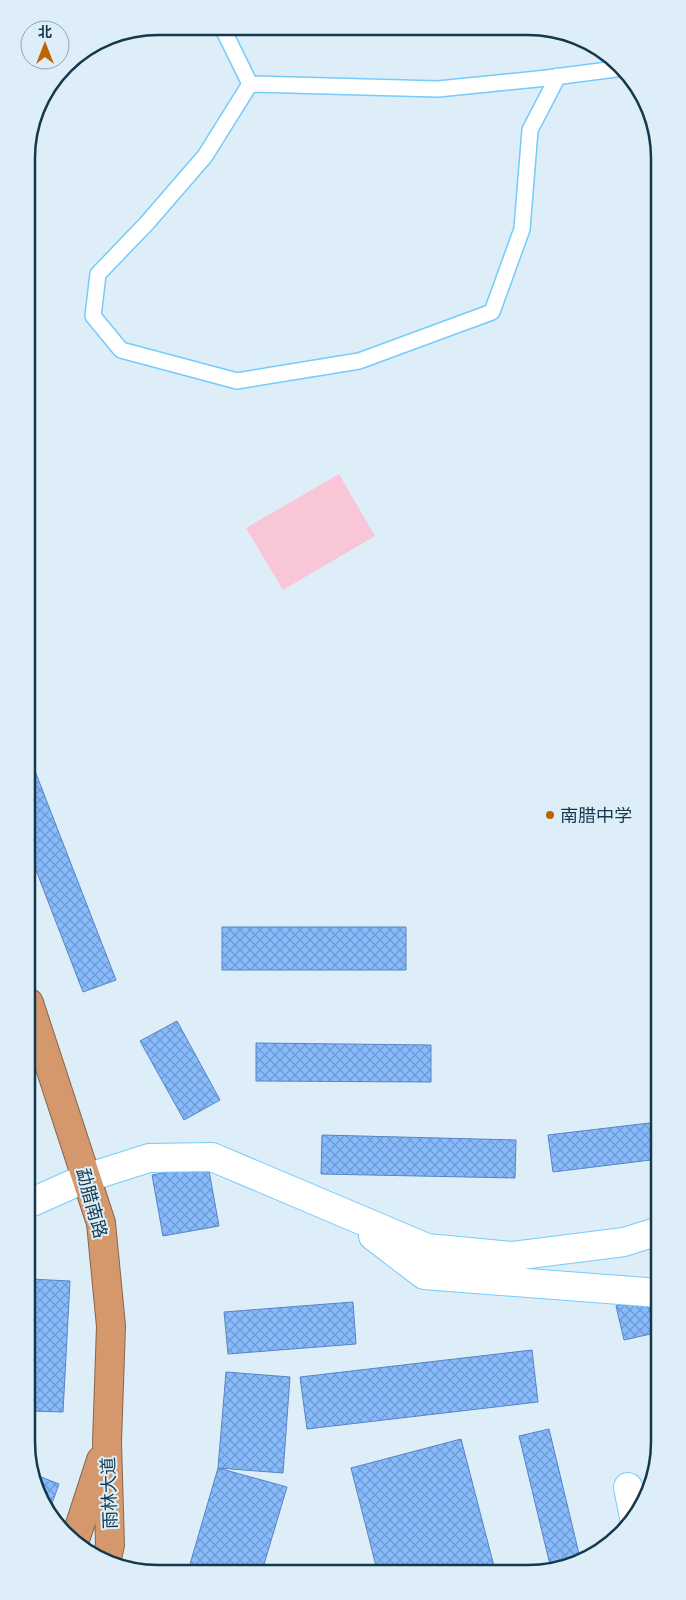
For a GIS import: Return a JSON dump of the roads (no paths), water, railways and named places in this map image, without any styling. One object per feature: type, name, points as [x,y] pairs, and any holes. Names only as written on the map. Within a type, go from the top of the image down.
[{"type":"highway","name":"勐腊南路","points":[[35,1021],[101,1224],[111,1326],[107,1442]]},
{"type":"highway","name":"雨林大道","points":[[77,1534],[107,1442]]},
{"type":"highway","name":"雨林大道","points":[[107,1442],[110,1545],[108,1554]]},
{"type":"street","points":[[35,1202],[86,1178],[149,1158],[212,1158],[427,1248],[513,1256],[624,1242],[651,1234]]},
{"type":"street","points":[[342,1213],[424,1275],[651,1292]]},
{"type":"street","points":[[628,1487],[632,1507]]},
{"type":"lane","points":[[226,35],[250,84]]},
{"type":"lane","points":[[250,84],[438,89],[613,69]]},
{"type":"lane","points":[[250,84],[205,156],[147,223],[98,274],[93,316],[121,350],[237,381],[359,361],[492,312],[522,229],[530,130],[558,76]]},
{"type":"place","name":"南腊中学","points":[[550,815]]}]
